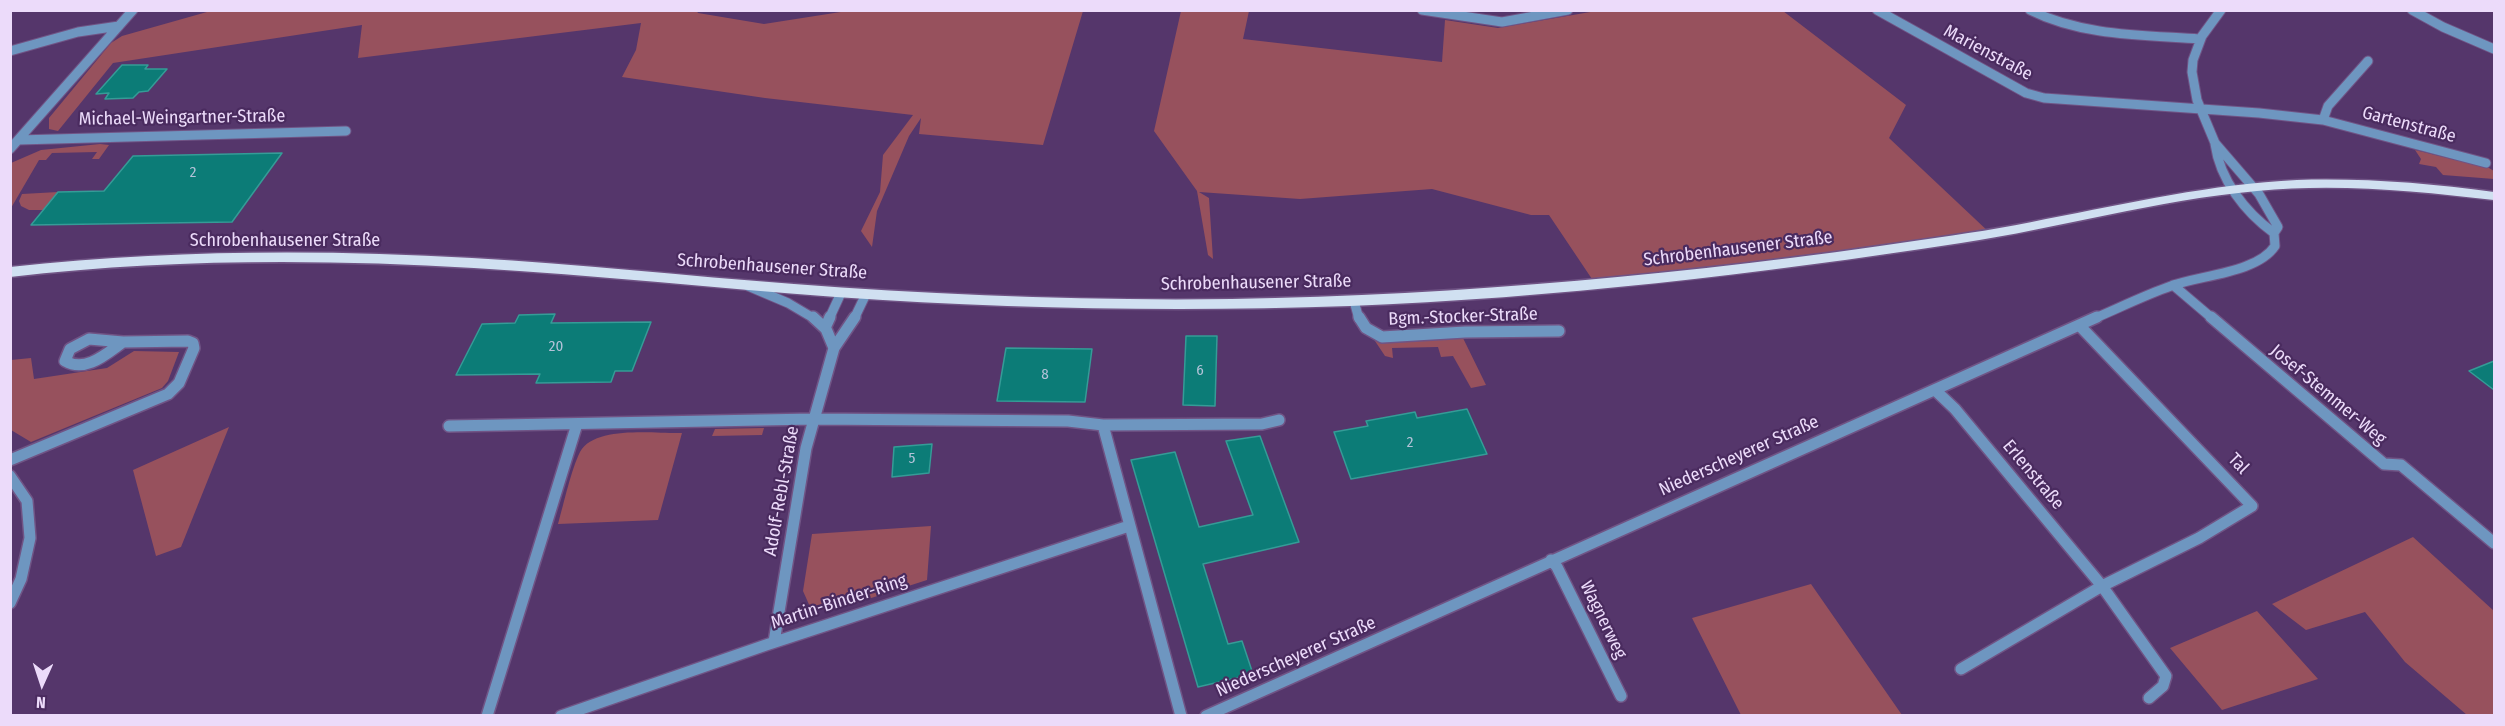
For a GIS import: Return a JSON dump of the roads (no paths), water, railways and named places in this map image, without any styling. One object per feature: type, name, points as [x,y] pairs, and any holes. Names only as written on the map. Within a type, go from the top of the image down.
[{"type":"main road","name":"Schrobenhausener Straße","points":[[10,272],[45,268],[211,260],[342,258],[482,264],[841,293],[1084,304],[1256,304],[1550,290],[1699,275],[1991,234],[2254,187],[2313,185],[2410,187],[2494,196]]},
{"type":"main road","points":[[10,264],[45,268]]},
{"type":"street","points":[[10,149],[133,10]]},
{"type":"street","points":[[1422,10],[1502,22],[1568,10]]},
{"type":"street","name":"Marienstraße","points":[[1877,10],[2026,93],[2060,100],[2200,108]]},
{"type":"street","points":[[2030,10],[2049,21],[2071,27],[2199,39]]},
{"type":"street","points":[[2215,144],[2227,154],[2254,187],[2278,227],[2274,233],[2262,226],[2233,189],[2220,167],[2215,154],[2215,144],[2191,78],[2191,66],[2199,39],[2221,10]]},
{"type":"street","points":[[2412,10],[2443,27],[2494,49]]},
{"type":"street","points":[[10,51],[78,32],[119,26]]},
{"type":"street","name":"Gartenstraße","points":[[2323,120],[2323,112],[2368,61]]},
{"type":"street","name":"Gartenstraße","points":[[2200,108],[2323,120],[2486,163]]},
{"type":"street","name":"Michael-Weingartner-Straße","points":[[18,140],[346,131]]},
{"type":"street","name":"Niederscheyerer Straße","points":[[1206,716],[2079,325],[2173,285],[2230,270],[2265,256],[2276,247],[2274,233]]},
{"type":"street","points":[[748,285],[797,308],[825,328],[834,348]]},
{"type":"street","name":"Josef-Stemmer-Weg","points":[[2173,285],[2384,464],[2402,465],[2494,543]]},
{"type":"street","points":[[825,328],[841,293]]},
{"type":"street","name":"Adolf-Rebl-Straße","points":[[774,642],[802,463],[813,419],[834,348],[852,324],[866,294]]},
{"type":"street","name":"Bgm.-Stocker-Straße","points":[[1354,301],[1362,325],[1369,333],[1382,337],[1465,332],[1559,331]]},
{"type":"street","name":"Tal","points":[[1961,669],[2102,586],[2199,538],[2252,506],[2079,325]]},
{"type":"street","points":[[10,460],[168,394],[179,383],[194,348],[194,343],[188,341],[123,342],[89,339],[71,349],[65,361],[72,365],[84,365],[123,342]]},
{"type":"street","name":"Erlenstraße","points":[[1935,390],[1954,409],[2102,586]]},
{"type":"street","points":[[448,426],[813,419],[1068,421],[1103,425],[1262,424],[1279,420]]},
{"type":"street","points":[[487,716],[577,424]]},
{"type":"street","points":[[1103,425],[1181,716]]},
{"type":"street","points":[[10,476],[27,501],[30,538],[21,579],[10,603]]},
{"type":"street","name":"Martin-Binder-Ring","points":[[561,716],[774,642],[1129,526]]},
{"type":"street","name":"Wagnerweg","points":[[1551,560],[1557,567],[1621,696]]},
{"type":"street","points":[[2102,586],[2166,675],[2167,682],[2149,698]]}]
